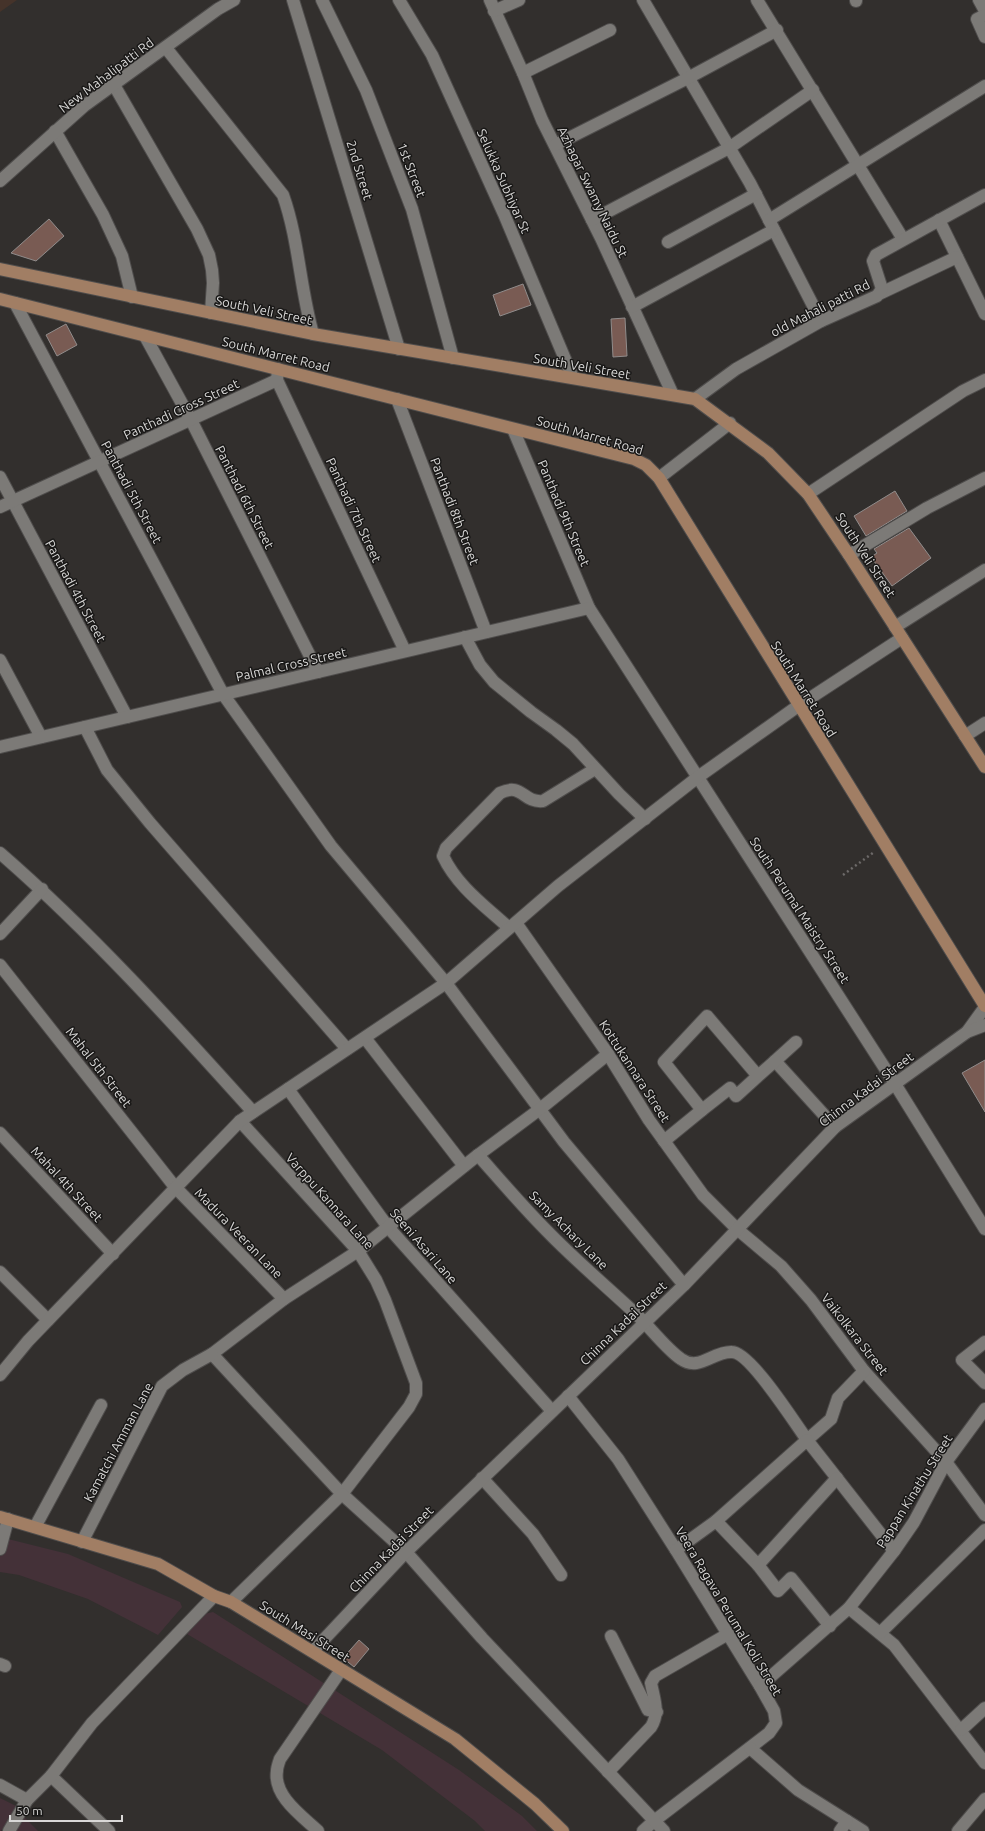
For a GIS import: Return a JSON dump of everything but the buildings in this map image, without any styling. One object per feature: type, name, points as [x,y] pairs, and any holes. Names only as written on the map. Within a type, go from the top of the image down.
[{"type":"main road","name":"South Veli Street","points":[[0,269],[313,334],[695,399],[768,452],[808,494],[896,627],[985,767]]},
{"type":"main road","name":"South Marret Road","points":[[0,299],[145,336],[278,375],[397,399],[634,459],[646,465],[659,478],[798,706],[985,1007]]},
{"type":"main road","name":"South Masi Street","points":[[4,1518],[158,1564],[214,1596],[231,1602],[455,1738],[535,1804],[563,1831]]},
{"type":"street","name":"New Mahalipatti Rd","points":[[0,181],[84,106],[166,48],[215,4],[234,0]]},
{"type":"street","name":"2nd Street","points":[[293,0],[399,349]]},
{"type":"street","name":"1st Street","points":[[322,0],[366,90],[412,209],[453,358]]},
{"type":"street","name":"Selukka Subhiyar St","points":[[399,0],[432,55],[504,214],[573,378]]},
{"type":"street","points":[[492,6],[519,0]]},
{"type":"street","points":[[643,0],[756,194],[821,321]]},
{"type":"street","points":[[757,0],[777,30],[903,239]]},
{"type":"street","points":[[979,0],[985,10]]},
{"type":"street","name":"Azhagar Swamy Naidu St","points":[[492,6],[523,73],[542,120],[592,220],[672,395]]},
{"type":"street","points":[[985,15],[977,19],[985,37]]},
{"type":"street","points":[[523,73],[610,30]]},
{"type":"street","points":[[555,145],[688,78],[777,30]]},
{"type":"street","points":[[166,48],[283,195],[290,214],[307,315],[313,334]]},
{"type":"street","points":[[114,85],[197,230],[209,255],[212,270],[211,313]]},
{"type":"street","points":[[632,307],[772,225],[858,164],[985,86]]},
{"type":"street","points":[[592,220],[730,148],[813,90]]},
{"type":"street","points":[[55,131],[103,215],[122,256],[132,297]]},
{"type":"street","points":[[668,242],[756,194]]},
{"type":"street","name":"old Mahali patti Rd","points":[[695,399],[736,369],[821,321],[873,299],[882,289],[873,258],[876,255],[985,195]]},
{"type":"street","points":[[939,220],[985,314]]},
{"type":"street","points":[[880,293],[957,256]]},
{"type":"street","name":"Panthadi 5th Street","points":[[15,303],[223,694],[331,846],[446,983],[564,1142],[684,1285]]},
{"type":"street","name":"Panthadi 6th Street","points":[[145,336],[191,420],[318,672]]},
{"type":"street","name":"Panthadi Cross Street","points":[[0,507],[191,420],[278,375]]},
{"type":"street","name":"Panthadi 7th Street","points":[[278,375],[405,651]]},
{"type":"street","points":[[808,494],[963,391],[985,380]]},
{"type":"street","name":"Panthadi 8th Street","points":[[397,399],[486,632]]},
{"type":"street","points":[[659,478],[730,423]]},
{"type":"street","name":"Panthadi 9th Street","points":[[513,429],[589,608]]},
{"type":"street","name":"Panthadi 4th Street","points":[[0,477],[127,717]]},
{"type":"street","points":[[849,555],[927,508],[985,478]]},
{"type":"street","points":[[896,627],[985,570]]},
{"type":"street","name":"Palmal Cross Street","points":[[0,747],[589,608]]},
{"type":"street","name":"South Perumal Maistry Street","points":[[589,608],[895,1084],[985,1229]]},
{"type":"street","points":[[465,637],[480,665],[494,682],[530,712],[573,744],[595,769],[645,819]]},
{"type":"street","points":[[0,1375],[28,1341],[240,1121],[446,983],[558,886],[698,777],[798,706],[902,638]]},
{"type":"street","points":[[0,660],[40,737]]},
{"type":"street","points":[[966,736],[985,723]]},
{"type":"street","points":[[85,727],[107,770],[150,823],[346,1049]]},
{"type":"street","name":"Kottukannara Street","points":[[595,769],[542,801],[535,802],[515,789],[509,789],[500,793],[446,848],[443,856],[451,873],[460,883],[513,926],[608,1054],[664,1141],[703,1195],[737,1229]]},
{"type":"street","points":[[0,853],[42,889],[143,991],[253,1112]]},
{"type":"street","points":[[0,934],[42,889]]},
{"type":"street","name":"Mahal 5th Street","points":[[0,965],[175,1187]]},
{"type":"street","name":"Chinna Kadai Street","points":[[967,1032],[985,1007]]},
{"type":"street","points":[[702,1110],[664,1062],[707,1016],[758,1076]]},
{"type":"street","name":"Chinna Kadai Street","points":[[313,1651],[406,1552],[684,1285],[835,1127],[967,1032],[985,1024]]},
{"type":"street","points":[[365,1038],[464,1166]]},
{"type":"street","points":[[664,1141],[730,1088],[736,1096],[796,1042]]},
{"type":"street","name":"Kamatchi Amman Lane","points":[[82,1542],[162,1386],[183,1370],[212,1354],[284,1299],[358,1251],[608,1054]]},
{"type":"street","points":[[775,1061],[835,1127]]},
{"type":"street","name":"Seeni Asari Lane","points":[[288,1089],[388,1226],[552,1411]]},
{"type":"street","name":"Varppu Kannara Lane","points":[[231,1602],[342,1494],[409,1407],[416,1394],[416,1383],[385,1300],[376,1280],[358,1251],[240,1121]]},
{"type":"street","name":"Mahal 4th Street","points":[[0,1133],[113,1254]]},
{"type":"street","name":"Samy Achary Lane","points":[[478,1155],[547,1232],[644,1322],[680,1358],[685,1361],[700,1363],[723,1352],[733,1352],[744,1357],[758,1371],[807,1440],[894,1551]]},
{"type":"street","name":"Madura Veeran Lane","points":[[175,1187],[284,1299]]},
{"type":"street","name":"Vaikolkara Street","points":[[737,1229],[781,1266],[811,1300],[864,1371],[946,1462],[985,1515]]},
{"type":"street","points":[[0,1272],[48,1320]]},
{"type":"street","points":[[985,1342],[962,1360],[985,1383]]},
{"type":"street","points":[[212,1354],[342,1494],[406,1552],[482,1638],[664,1831]]},
{"type":"street","points":[[676,1550],[716,1521],[830,1419],[838,1398],[864,1371]]},
{"type":"street","name":"Veera Ragava Perumal Koli Street","points":[[568,1396],[618,1459],[676,1550],[774,1711],[776,1723],[769,1733],[643,1831]]},
{"type":"street","points":[[35,1527],[101,1406]]},
{"type":"street","name":"Pappan Kinathu Street","points":[[760,1686],[849,1608],[894,1551],[914,1522],[946,1462],[985,1409]]},
{"type":"street","points":[[482,1478],[533,1534],[561,1575]]},
{"type":"street","points":[[758,1564],[837,1478]]},
{"type":"street","points":[[0,1549],[4,1518]]},
{"type":"street","points":[[716,1521],[758,1564],[778,1590],[792,1578],[830,1626]]},
{"type":"street","points":[[880,1633],[985,1530]]},
{"type":"street","points":[[9,1831],[27,1800],[51,1776],[92,1723],[214,1596]]},
{"type":"street","points":[[849,1608],[894,1645],[985,1763]]},
{"type":"street","points":[[608,1772],[651,1727],[656,1719],[651,1683],[655,1676],[728,1634]]},
{"type":"street","points":[[611,1636],[648,1710],[656,1712]]},
{"type":"street","points":[[318,1831],[295,1809],[279,1789],[277,1771],[280,1759],[341,1670]]},
{"type":"street","points":[[961,1730],[985,1708]]},
{"type":"street","points":[[750,1748],[798,1790],[843,1826],[863,1831]]},
{"type":"street","points":[[51,1776],[109,1831]]},
{"type":"street","points":[[0,1785],[27,1800]]},
{"type":"street","points":[[958,1831],[985,1799]]},
{"type":"path","points":[[843,875],[884,844]]},
{"type":"shaded area","points":[[0,0],[17,0],[0,12]]},
{"type":"shaded area","points":[[0,1537],[68,1554],[180,1602],[182,1607],[158,1635],[88,1599],[19,1575],[0,1572]]},
{"type":"shaded area","points":[[213,1612],[459,1770],[522,1816],[537,1831],[485,1831],[475,1821],[382,1750],[187,1634],[204,1614]]},
{"type":"shaded area","points":[[0,1798],[18,1807],[1,1831],[0,1831]]},
{"type":"shaded area","points":[[24,1817],[38,1831],[13,1831]]}]
